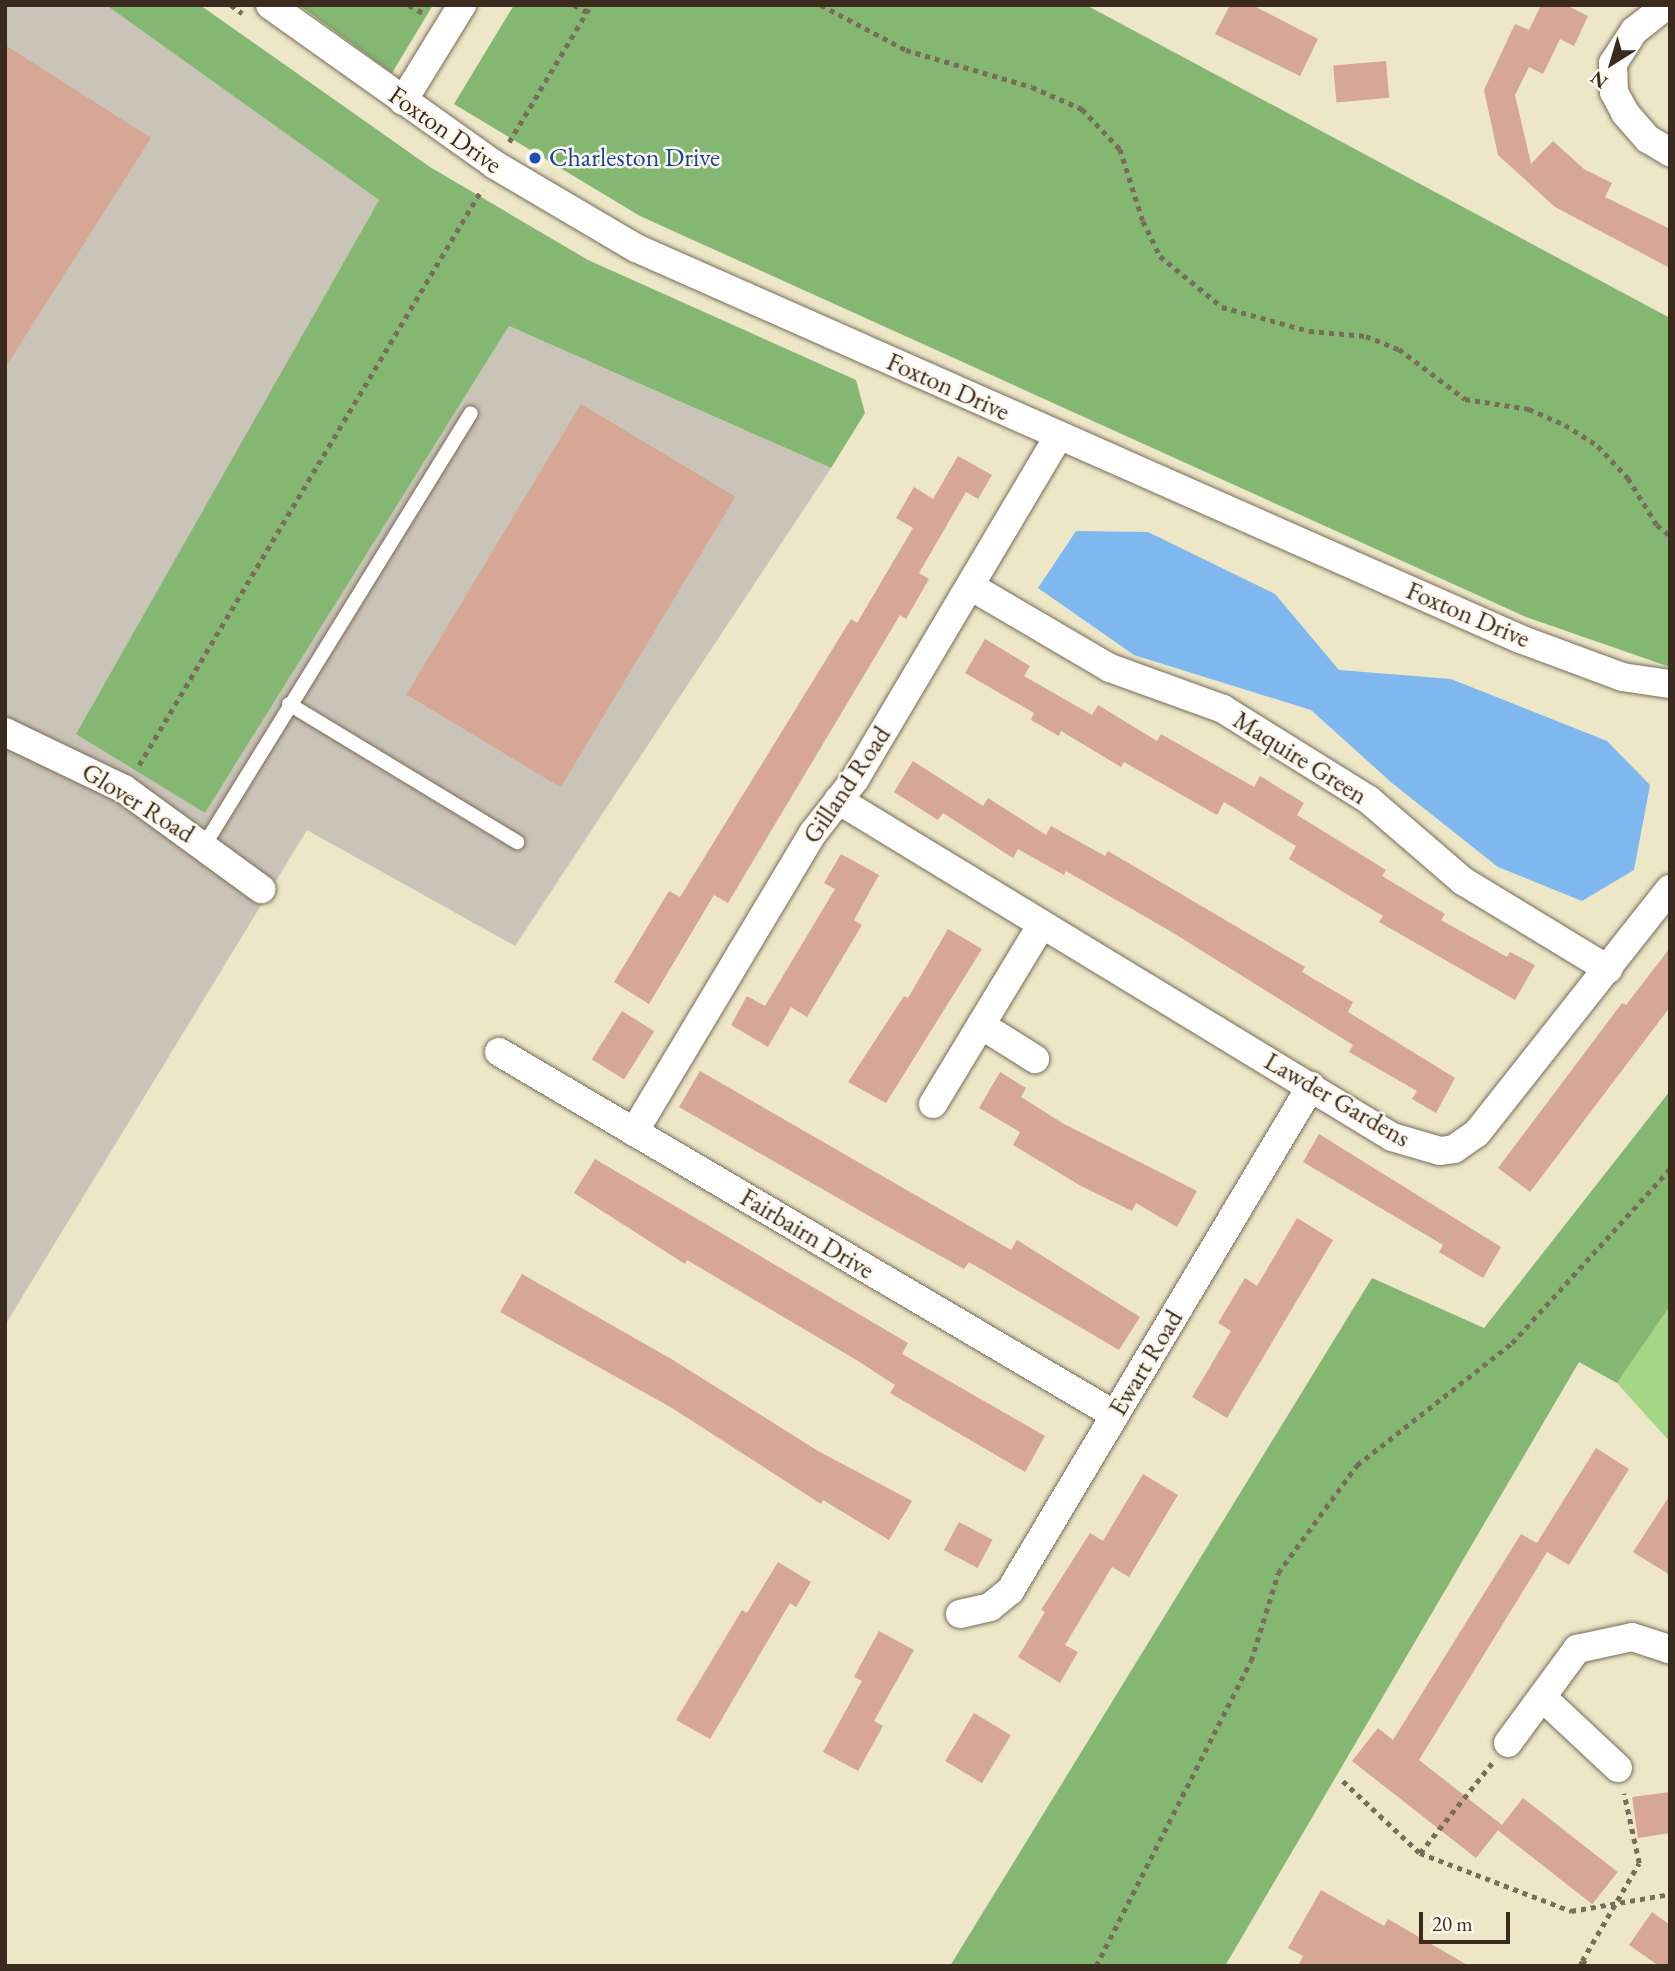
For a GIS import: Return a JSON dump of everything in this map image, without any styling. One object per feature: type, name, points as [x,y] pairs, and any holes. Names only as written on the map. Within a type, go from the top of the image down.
[{"type":"street","name":"Foxton Drive","points":[[270,5],[495,166],[636,248],[1520,639],[1622,677],[1670,684]]},
{"type":"street","points":[[403,101],[462,5]]},
{"type":"street","points":[[1667,5],[1634,31],[1612,63],[1614,92],[1625,113],[1648,139],[1670,152]]},
{"type":"street","name":"Gilland Road","points":[[634,1132],[813,833],[838,800],[970,586],[1058,436]]},
{"type":"street","name":"Maquire Green","points":[[970,586],[1110,668],[1223,709],[1370,800],[1463,881],[1608,969]]},
{"type":"street","name":"Glover Road","points":[[5,732],[124,789],[205,844],[261,889]]},
{"type":"street","name":"Lawder Gardens","points":[[838,800],[1392,1137],[1440,1151],[1454,1149],[1477,1133],[1670,889]]},
{"type":"street","points":[[933,1104],[1042,924]]},
{"type":"street","points":[[981,1025],[1035,1059]]},
{"type":"street","name":"Fairbairn Drive","points":[[499,1052],[1115,1415]]},
{"type":"street","name":"Ewart Road","points":[[960,1614],[990,1607],[1010,1591],[1311,1086]]},
{"type":"street","points":[[1508,1743],[1577,1649],[1632,1637],[1670,1648]]},
{"type":"street","points":[[1542,1697],[1618,1768]]},
{"type":"lane","points":[[205,844],[471,413]]},
{"type":"lane","points":[[289,704],[517,842]]},
{"type":"path","points":[[574,5],[587,12]]},
{"type":"path","points":[[124,789],[592,5]]},
{"type":"path","points":[[821,5],[906,50],[1032,87],[1082,109],[1120,149],[1160,256],[1222,307],[1309,331],[1366,336],[1399,349],[1465,399],[1530,409],[1565,425],[1598,446],[1628,478],[1657,526],[1670,536]]},
{"type":"path","points":[[1096,1966],[1251,1661],[1278,1573],[1357,1465],[1512,1343],[1670,1169]]},
{"type":"path","points":[[1420,1853],[1508,1743]]},
{"type":"path","points":[[1590,1966],[1581,1964],[1639,1863],[1618,1768]]},
{"type":"path","points":[[1343,1781],[1420,1853],[1571,1911],[1615,1906],[1670,1894]]},
{"type":"shaded area","points":[[5,5],[106,5],[379,200],[77,733],[205,813],[509,326],[831,468],[515,946],[307,830],[5,1325]]},
{"type":"green space","points":[[106,5],[200,5],[430,167],[588,260],[856,380],[865,413],[831,468],[509,326],[205,813],[76,734],[379,200]]},
{"type":"green space","points":[[299,5],[433,5],[392,73]]},
{"type":"green space","points":[[514,5],[1086,5],[1670,318],[1670,667],[1526,617],[640,216],[454,104]]},
{"type":"green space","points":[[1670,1091],[1670,1306],[1617,1383],[1579,1362],[1225,1966],[950,1966],[1372,1278],[1484,1328]]},
{"type":"green space","points":[[1670,1306],[1670,1442],[1617,1383]]},
{"type":"water","points":[[1076,531],[1148,532],[1275,594],[1339,670],[1451,679],[1607,741],[1650,785],[1634,870],[1582,901],[1498,867],[1392,783],[1311,710],[1134,655],[1038,588]]},
{"type":"building","points":[[1230,5],[1252,5],[1318,39],[1300,76],[1215,34]]},
{"type":"building","points":[[1541,5],[1566,5],[1588,16],[1574,46],[1560,39],[1543,74],[1529,67],[1515,95],[1531,164],[1553,141],[1584,169],[1612,183],[1605,197],[1670,229],[1670,268],[1555,207],[1498,155],[1484,90],[1515,24],[1529,30]]},
{"type":"building","points":[[5,45],[151,138],[5,368]]},
{"type":"building","points":[[1386,61],[1389,98],[1336,102],[1333,66]]},
{"type":"building","points":[[581,404],[735,497],[561,787],[406,695]]},
{"type":"building","points":[[958,456],[992,475],[978,499],[966,492],[919,573],[929,579],[906,619],[900,615],[728,903],[714,895],[649,1004],[614,982],[669,891],[680,897],[851,619],[857,623],[913,528],[896,518],[914,487],[933,499]]},
{"type":"building","points":[[985,639],[1030,666],[1024,676],[1092,715],[1098,705],[1157,741],[1161,734],[1254,787],[1260,776],[1304,803],[1297,815],[1386,870],[1382,876],[1445,914],[1441,920],[1507,957],[1510,952],[1535,965],[1515,1000],[1379,922],[1383,916],[1289,859],[1296,846],[1224,802],[1217,815],[1124,762],[1121,767],[1061,731],[1059,736],[1031,720],[1034,713],[965,673]]},
{"type":"building","points":[[913,761],[983,806],[988,798],[1046,835],[1051,826],[1105,856],[1108,851],[1305,967],[1302,972],[1353,1002],[1348,1012],[1455,1078],[1436,1113],[1412,1099],[1417,1091],[1349,1052],[1353,1045],[1170,931],[1066,871],[1064,875],[1018,849],[1013,858],[943,813],[938,820],[894,792]]},
{"type":"building","points":[[841,854],[879,875],[854,920],[862,925],[807,1017],[791,1007],[768,1047],[731,1025],[747,996],[765,1006],[835,889],[824,883]]},
{"type":"building","points":[[948,929],[982,949],[886,1103],[848,1082],[904,996],[908,998]]},
{"type":"building","points":[[1670,948],[1670,1007],[1530,1192],[1498,1168],[1622,1003],[1626,1005]]},
{"type":"building","points":[[622,1011],[654,1031],[624,1079],[592,1059]]},
{"type":"building","points":[[700,1071],[1011,1250],[1017,1240],[1140,1317],[1119,1350],[969,1262],[964,1269],[892,1229],[679,1107]]},
{"type":"building","points":[[1000,1072],[1026,1088],[1021,1097],[1064,1124],[1197,1191],[1177,1227],[1136,1203],[1132,1211],[1081,1186],[1013,1145],[1020,1132],[979,1108]]},
{"type":"building","points":[[1319,1134],[1501,1247],[1483,1278],[1439,1252],[1443,1245],[1303,1162]]},
{"type":"building","points":[[595,1159],[908,1343],[902,1354],[1045,1436],[1025,1472],[890,1393],[895,1385],[858,1361],[687,1260],[685,1264],[574,1193]]},
{"type":"building","points":[[1297,1218],[1333,1240],[1227,1418],[1192,1397],[1231,1331],[1218,1323],[1245,1278],[1257,1286]]},
{"type":"building","points":[[522,1274],[673,1360],[818,1451],[912,1501],[889,1540],[823,1500],[821,1504],[672,1408],[500,1312]]},
{"type":"building","points":[[1596,1448],[1629,1469],[1569,1565],[1547,1552],[1419,1760],[1502,1825],[1476,1858],[1352,1761],[1378,1728],[1393,1740],[1521,1534],[1537,1543]]},
{"type":"building","points":[[1143,1474],[1178,1495],[1129,1577],[1112,1567],[1065,1645],[1078,1652],[1060,1683],[1018,1657],[1045,1612],[1041,1610],[1090,1533],[1103,1541]]},
{"type":"building","points":[[1670,1495],[1670,1575],[1633,1552]]},
{"type":"building","points":[[959,1522],[993,1540],[978,1568],[944,1550]]},
{"type":"building","points":[[778,1562],[811,1582],[796,1607],[790,1603],[710,1739],[676,1720],[742,1610],[747,1613]]},
{"type":"building","points":[[879,1631],[914,1650],[874,1721],[883,1726],[858,1771],[823,1752],[862,1681],[854,1677]]},
{"type":"building","points":[[974,1713],[1011,1735],[982,1783],[945,1761]]},
{"type":"building","points":[[1670,1792],[1670,1833],[1638,1838],[1632,1797]]},
{"type":"building","points":[[1523,1798],[1618,1872],[1592,1904],[1498,1830]]},
{"type":"building","points":[[1321,1890],[1384,1926],[1388,1919],[1469,1966],[1298,1966],[1303,1956],[1288,1948]]},
{"type":"building","points":[[1652,1912],[1670,1925],[1670,1966],[1659,1966],[1629,1945]]},
{"type":"place","name":"Charleston Drive","points":[[535,158]]}]
